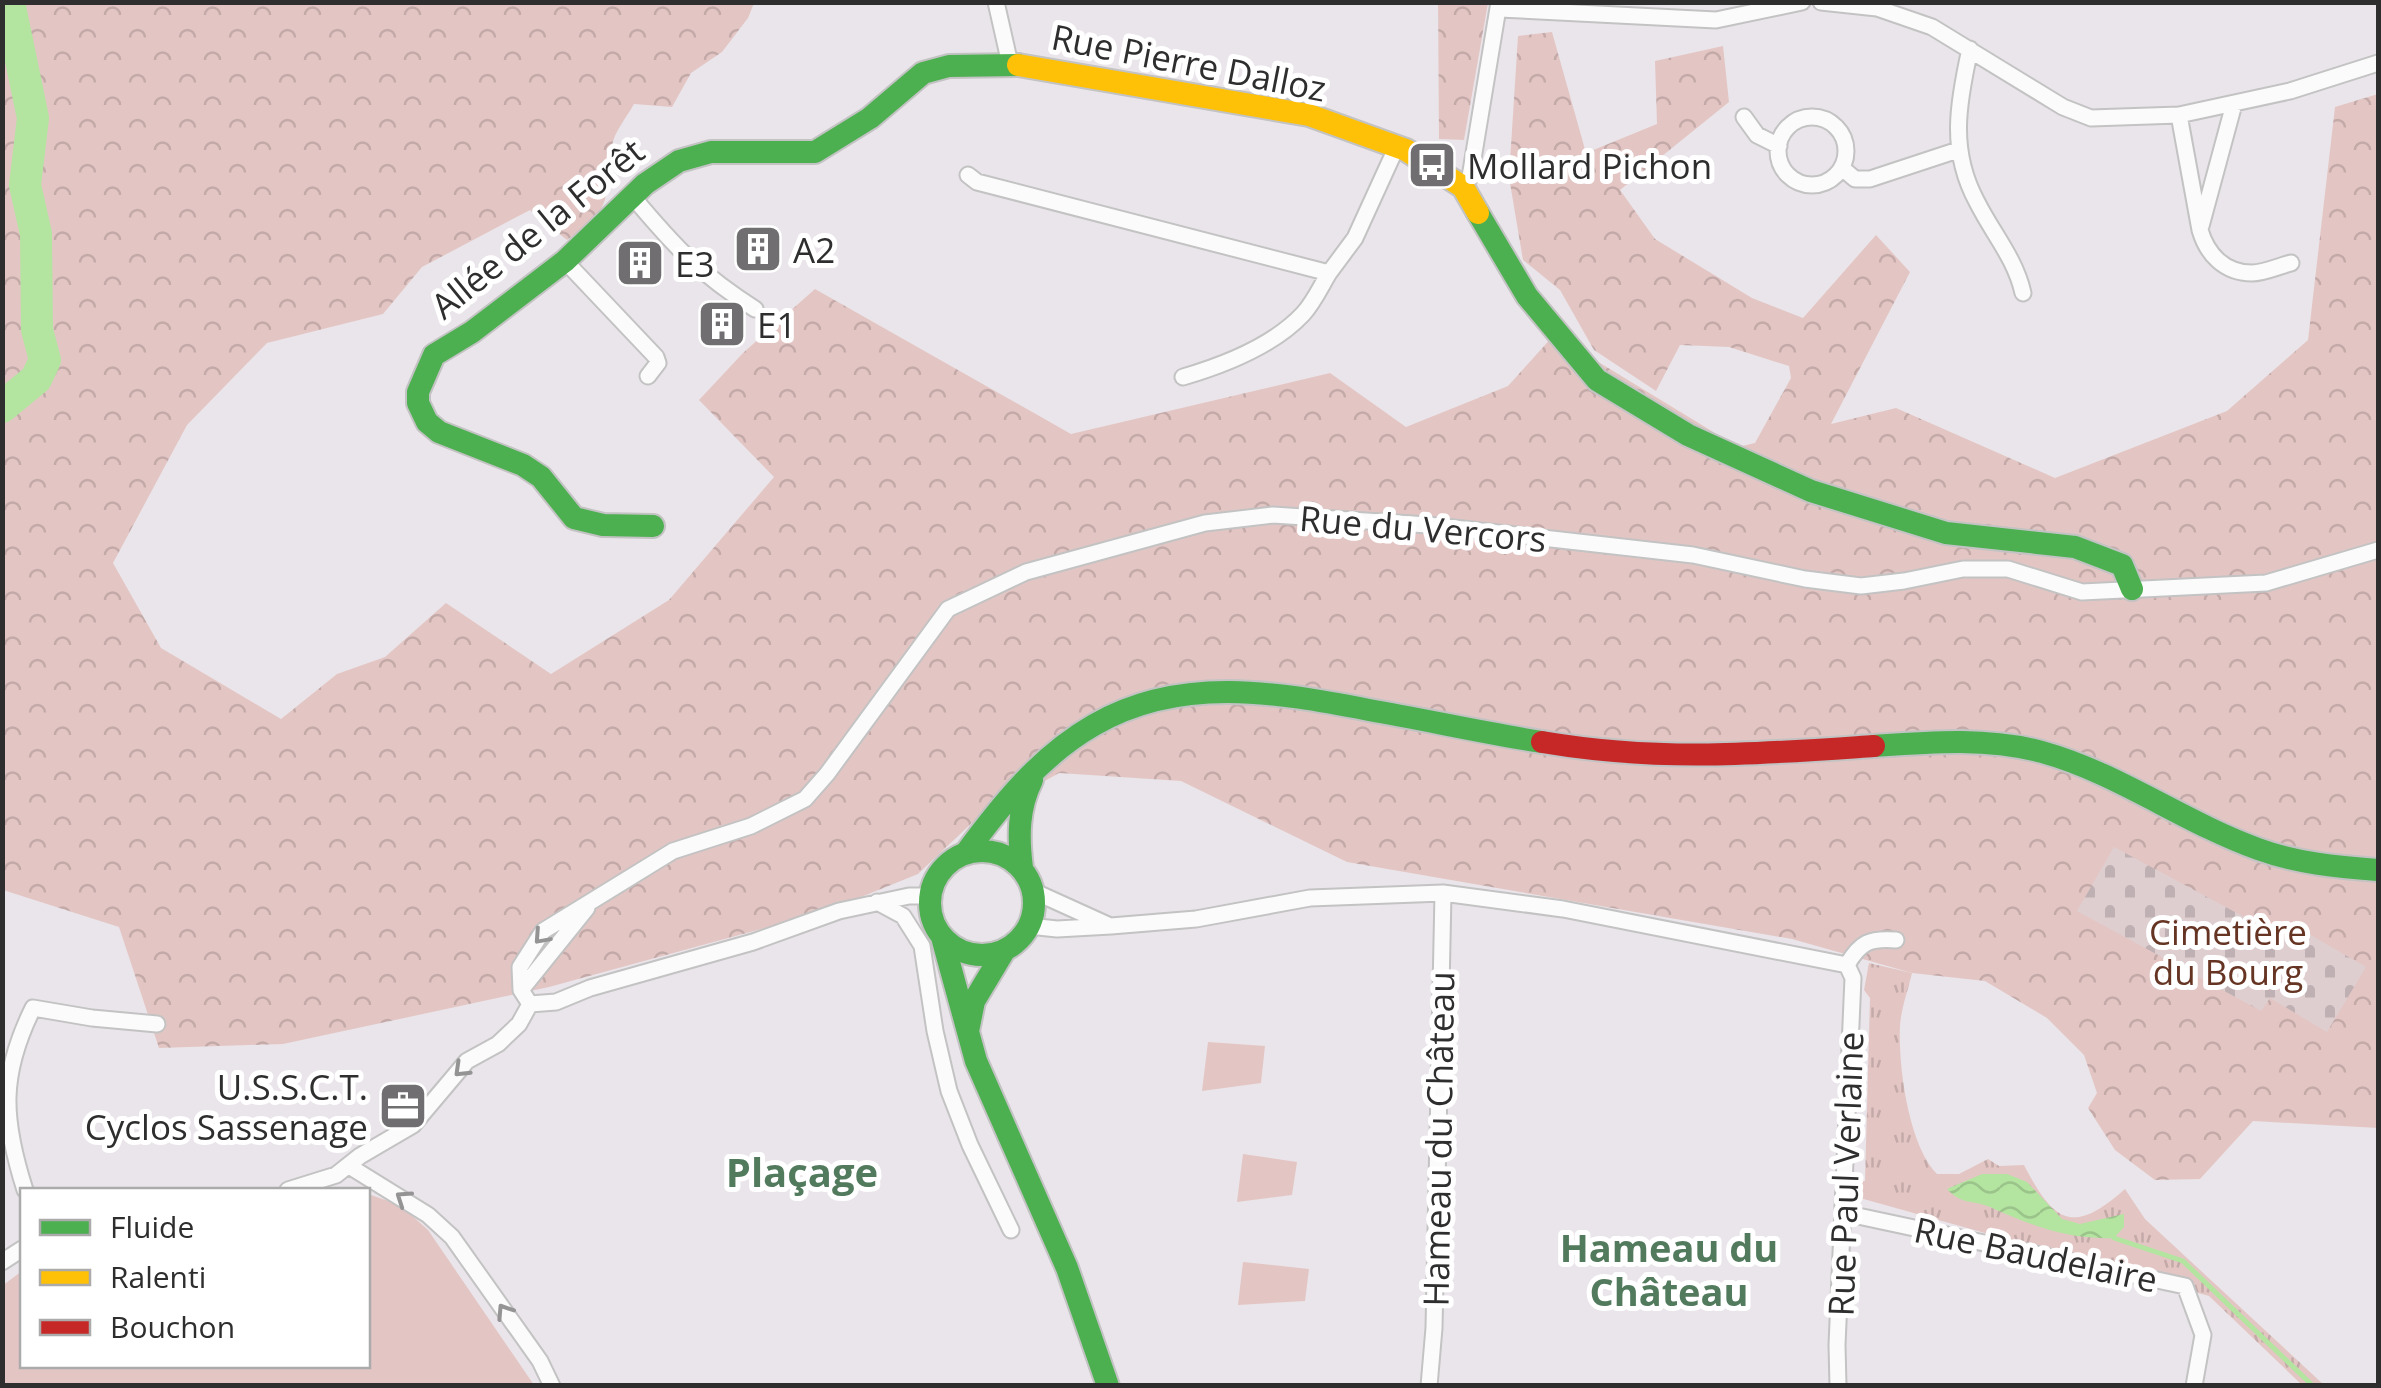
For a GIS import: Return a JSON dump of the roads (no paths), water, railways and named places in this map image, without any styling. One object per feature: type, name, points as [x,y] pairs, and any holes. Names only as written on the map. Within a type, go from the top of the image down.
[{"type":"main road","name":"Allée de la Forêt","points":[[653,526],[595,525],[574,518],[542,478],[523,466],[432,428],[421,414],[418,392],[434,355],[472,332],[564,261],[665,168],[694,155],[815,152],[870,118],[924,73],[939,68],[1010,64]]},
{"type":"main road","name":"Rue Pierre Dalloz","points":[[1010,64],[1310,115],[1397,146],[1432,164],[1463,187]]},
{"type":"main road","points":[[1463,187],[1528,296],[1596,380],[1688,435],[1811,491],[1946,532],[2075,548],[2122,565],[2132,589]]},
{"type":"main road","points":[[964,854],[1045,758],[1110,714],[1191,692],[1236,689],[1582,748],[1684,757],[1975,742],[2036,750],[2110,775],[2256,849],[2304,864],[2378,870]]},
{"type":"main road","points":[[968,1031],[974,1002],[1004,951],[1029,926],[1034,909],[1018,838],[1024,793],[1045,758]]},
{"type":"main road","points":[[1022,868],[1005,856],[985,851],[964,854],[948,863],[936,878],[930,896],[932,918],[942,937],[955,997],[987,1088],[1074,1280],[1108,1386]]},
{"type":"main road","points":[[942,937],[960,951],[982,956],[1004,951]]},
{"type":"street","name":"Rue Pierre Dalloz","points":[[996,2],[1010,64]]},
{"type":"street","points":[[1463,187],[1470,177],[1500,6],[1716,20],[1802,2]]},
{"type":"street","points":[[1821,2],[1877,8],[1932,27],[2062,107],[2092,118],[2179,115],[2290,91],[2378,63]]},
{"type":"street","points":[[1970,49],[1962,85],[1958,150],[1975,200],[2017,267],[2023,293]]},
{"type":"street","points":[[2200,230],[2234,104]]},
{"type":"street","points":[[2179,115],[2200,230],[2216,262],[2251,274],[2291,263]]},
{"type":"street","points":[[1816,116],[1839,129],[1846,142],[1846,156],[1833,178],[1821,184],[1808,184],[1795,180],[1779,160],[1779,146],[1792,123],[1816,116]]},
{"type":"street","points":[[1744,117],[1758,134],[1779,146]]},
{"type":"street","points":[[1183,377],[1242,355],[1284,330],[1303,313],[1355,238],[1397,146]]},
{"type":"street","points":[[1842,168],[1855,179],[1870,179],[1958,150]]},
{"type":"street","points":[[968,174],[977,182],[1328,273]]},
{"type":"street","points":[[633,197],[706,277],[756,309]]},
{"type":"street","points":[[564,261],[656,357],[658,363],[648,376]]},
{"type":"street","name":"Rue du Vercors","points":[[295,1188],[336,1176],[366,1152],[413,1125],[467,1061],[498,1044],[519,1024],[526,997],[590,905],[615,885],[673,850],[751,826],[805,799],[948,609],[1026,572],[1204,523],[1273,515],[1428,525],[1693,554],[1805,579],[1861,586],[1978,569],[2008,569],[2082,592],[2266,582],[2378,550]]},
{"type":"street","points":[[1033,891],[1112,926]]},
{"type":"street","points":[[1029,926],[1056,929],[1196,920],[1310,898],[1444,893],[1563,909],[1847,965],[1862,944],[1872,938],[1896,940]]},
{"type":"street","name":"Hameau du Château","points":[[1429,1386],[1434,1328],[1444,893]]},
{"type":"street","points":[[526,997],[556,1002],[590,988],[754,942],[839,912],[909,896],[930,896]]},
{"type":"street","points":[[878,902],[903,916],[922,946],[949,1091],[1011,1230]]},
{"type":"street","name":"Rue Paul Verlaine","points":[[1838,1386],[1853,978],[1847,965]]},
{"type":"street","points":[[23,1188],[14,1156],[3,1080],[14,1043],[33,1008],[158,1024]]},
{"type":"street","points":[[349,1166],[428,1215],[452,1238],[540,1362],[552,1386]]},
{"type":"street","name":"Rue Baudelaire","points":[[1844,1213],[2185,1286],[2203,1334],[2194,1386]]},
{"type":"water","points":[[1982,1174],[2007,1174],[2027,1182],[2062,1219],[2080,1224],[2124,1214],[2124,1227],[2114,1238],[2065,1234],[1963,1200],[1947,1189]]},
{"type":"waterway","points":[[2,407],[36,379],[45,360],[37,330],[36,234],[25,185],[33,118],[9,2]]},
{"type":"waterway","points":[[2114,1238],[2183,1261],[2313,1386]]},
{"type":"place","name":"Mollard Pichon","points":[[1432,165]]},
{"type":"place","name":"A2","points":[[758,249]]},
{"type":"place","name":"E3","points":[[640,263]]},
{"type":"place","name":"E1","points":[[722,324]]},
{"type":"place","name":"U.S.S.C.T. Cyclos Sassenage","points":[[403,1106]]},
{"type":"district","name":"Plaçage","points":[[802,1171]]},
{"type":"district","name":"Hameau du Château","points":[[1669,1269]]},
{"type":"park label","name":"Cimetière du Bourg","points":[[2228,951]]}]
